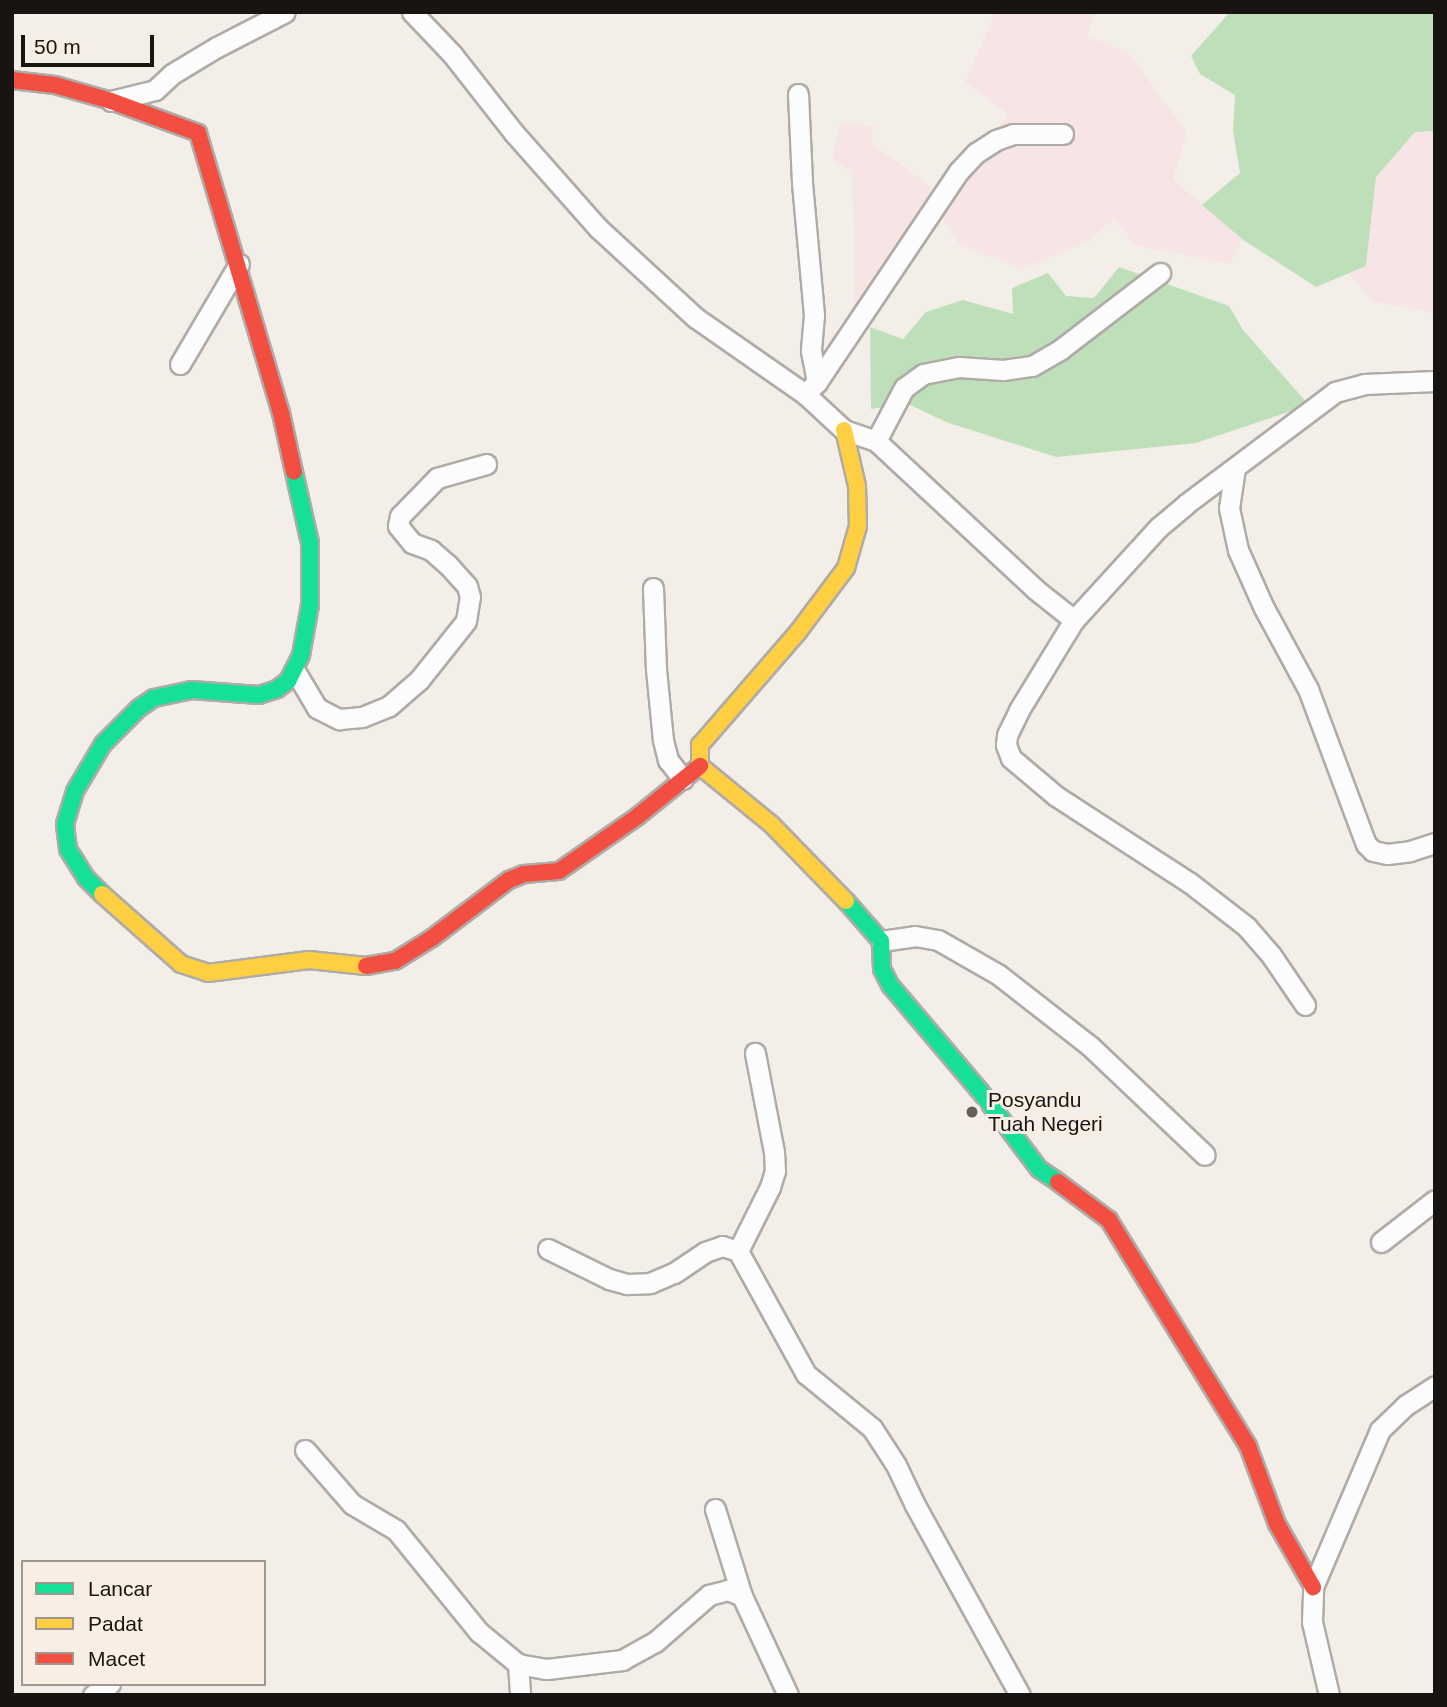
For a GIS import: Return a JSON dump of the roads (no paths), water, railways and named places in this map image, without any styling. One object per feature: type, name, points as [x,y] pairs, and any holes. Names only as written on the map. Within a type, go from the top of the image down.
[{"type":"street","points":[[111,101],[155,90],[172,74],[217,47],[285,12]]},
{"type":"street","points":[[412,12],[452,54],[514,133],[598,228],[696,318],[811,388],[844,430],[857,486],[858,526],[846,568],[798,632],[700,745],[700,766]]},
{"type":"street","points":[[12,80],[55,85],[111,101],[198,133],[281,413],[310,543],[310,605],[295,671],[283,685],[259,695],[191,690],[154,698],[139,708],[103,744],[85,772],[68,808],[66,840],[79,869],[150,940],[190,968],[221,972],[309,960],[371,967],[395,961],[509,880],[524,874],[559,871],[638,816],[700,766]]},
{"type":"street","points":[[798,94],[802,183],[814,315],[811,388]]},
{"type":"street","points":[[811,388],[959,171],[976,153],[996,140],[1013,134],[1063,134]]},
{"type":"street","points":[[180,364],[239,264]]},
{"type":"street","points":[[876,441],[904,388],[923,374],[959,367],[1003,370],[1032,366],[1061,349],[1160,273]]},
{"type":"street","points":[[1305,1005],[1272,955],[1230,912],[1190,883],[1086,819],[1019,766],[1008,754],[1009,729],[1074,620],[1159,527],[1335,392],[1364,384],[1435,381]]},
{"type":"street","points":[[844,430],[876,441],[1035,589],[1074,620]]},
{"type":"street","points":[[295,671],[317,708],[339,719],[362,717],[389,706],[419,680],[466,621],[470,597],[467,586],[448,565],[431,550],[412,542],[398,526],[400,516],[437,478],[486,464]]},
{"type":"street","points":[[1235,468],[1229,508],[1238,550],[1264,608],[1308,689],[1366,844],[1373,851],[1387,854],[1410,851],[1435,843]]},
{"type":"street","points":[[653,588],[656,669],[663,740],[667,760],[682,779]]},
{"type":"street","points":[[700,766],[772,825],[869,924],[881,941],[882,969],[890,985],[980,1091],[1040,1169],[1092,1205],[1117,1233],[1188,1354],[1248,1446],[1277,1524],[1313,1587]]},
{"type":"street","points":[[881,941],[915,936],[938,940],[999,975],[1090,1046],[1205,1155]]},
{"type":"street","points":[[738,1251],[770,1187],[775,1171],[774,1152],[755,1053]]},
{"type":"street","points":[[1381,1242],[1435,1200]]},
{"type":"street","points":[[548,1249],[609,1279],[626,1284],[650,1283],[674,1273],[705,1252],[722,1246],[738,1251],[750,1268],[764,1303],[786,1334],[806,1374],[872,1428],[896,1465],[915,1506],[1020,1695]]},
{"type":"street","points":[[1329,1695],[1312,1622],[1313,1587],[1380,1430],[1406,1405],[1435,1386]]},
{"type":"street","points":[[305,1450],[352,1504],[397,1530],[479,1632],[519,1664],[547,1669],[622,1660],[655,1642],[701,1600],[715,1592],[733,1590],[742,1596]]},
{"type":"street","points":[[715,1509],[742,1596],[788,1695]]},
{"type":"street","points":[[519,1664],[520,1695]]},
{"type":"place","name":"Posyandu Tuah Negeri","points":[[972,1112]]}]
